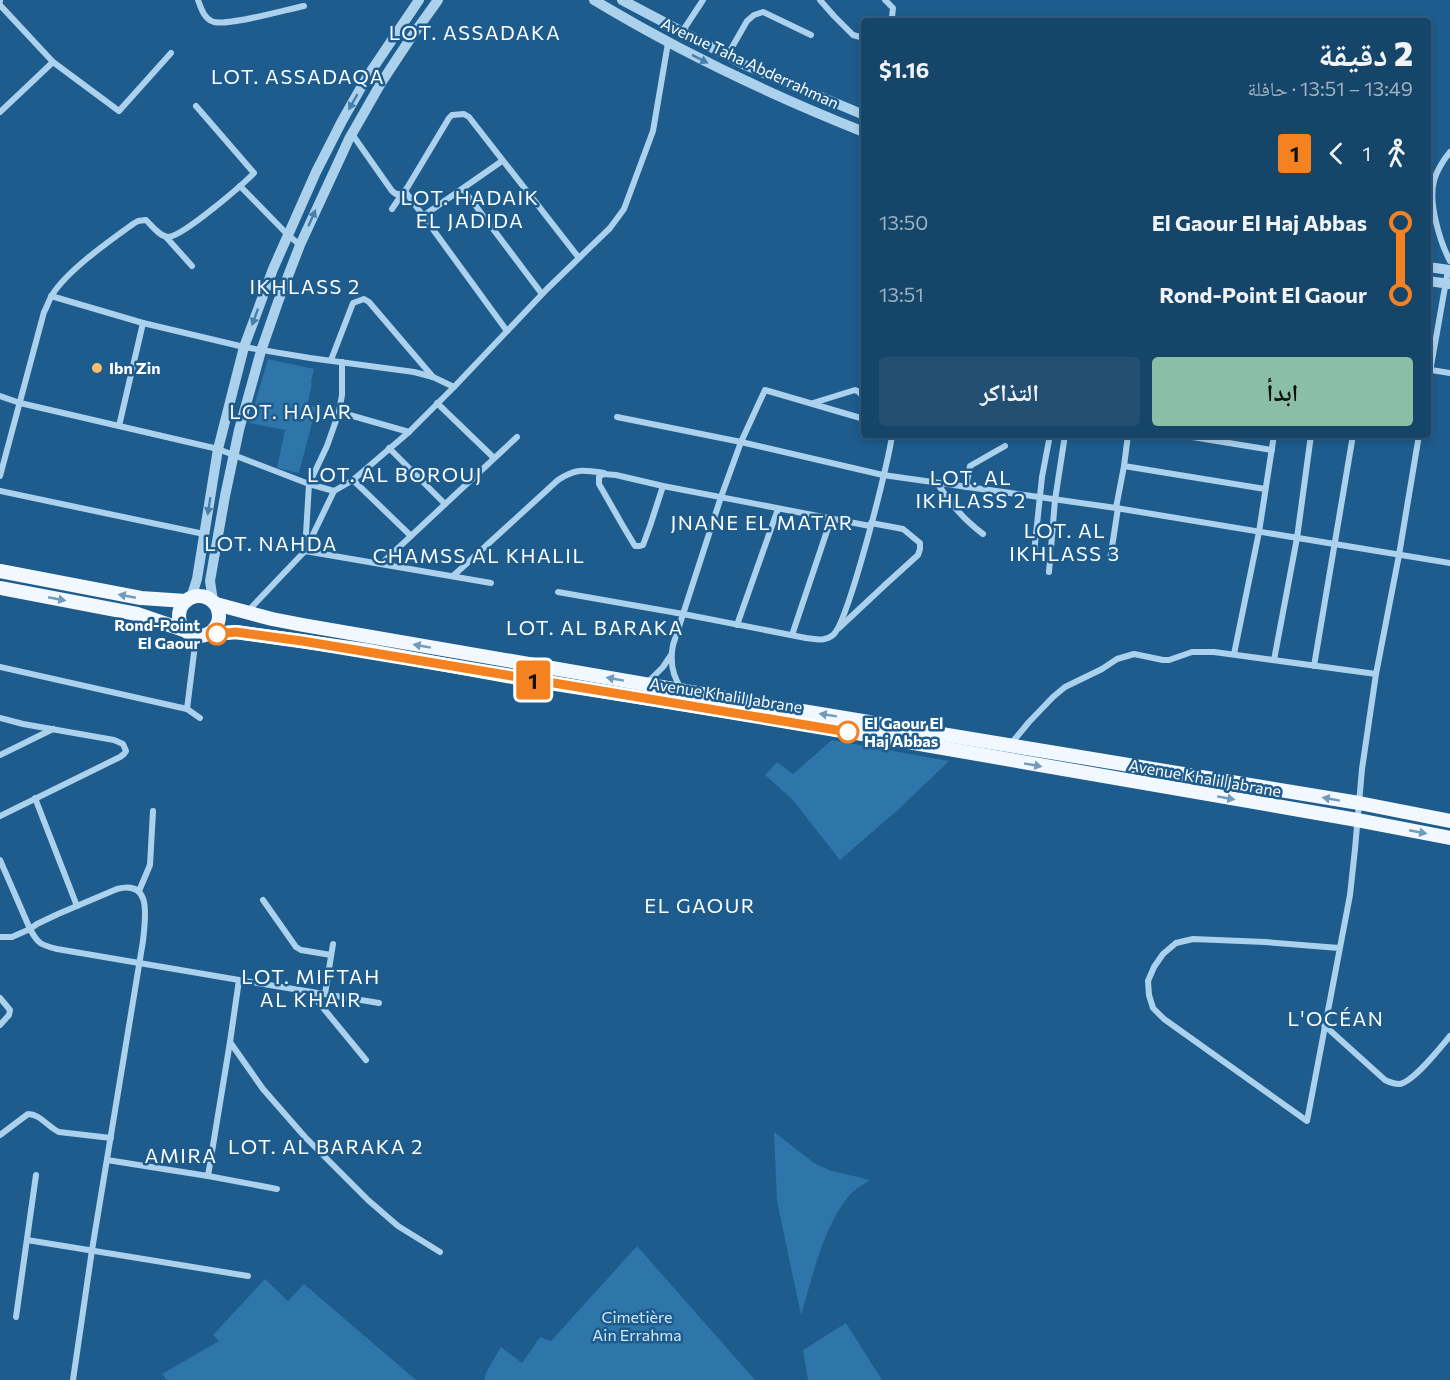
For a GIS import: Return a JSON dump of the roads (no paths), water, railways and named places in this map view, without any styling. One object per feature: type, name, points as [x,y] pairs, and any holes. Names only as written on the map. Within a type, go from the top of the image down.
[{"type":"main road","points":[[0,571],[141,598],[204,597],[214,603],[219,610],[220,617],[215,630],[196,634],[180,625],[182,606],[189,599]]},
{"type":"main road","name":"Avenue Khalil Jabrane","points":[[0,588],[137,614],[196,634],[236,632],[302,641],[764,717],[1450,838]]},
{"type":"main road","name":"Avenue Khalil Jabrane","points":[[214,603],[303,625],[1359,803],[1450,821]]},
{"type":"main road","points":[[992,758],[1004,744]]},
{"type":"street","points":[[198,0],[204,15],[213,22],[228,22],[304,6]]},
{"type":"street","points":[[189,599],[197,579],[218,449],[244,347],[273,269],[316,172],[342,121],[367,77],[419,0]]},
{"type":"street","points":[[214,603],[210,581],[239,430],[261,351],[278,302],[300,245],[352,134],[381,83],[438,0]]},
{"type":"street","name":"Avenue Taha Abderrahman","points":[[594,0],[668,43],[721,70],[861,131]]},
{"type":"street","name":"Avenue Taha Abderrahman","points":[[621,0],[754,69],[861,114]]},
{"type":"street","points":[[682,33],[703,0]]},
{"type":"street","points":[[820,0],[853,35],[861,37]]},
{"type":"street","points":[[885,0],[892,8],[892,18]]},
{"type":"street","points":[[0,2],[53,62],[119,111],[171,53]]},
{"type":"street","points":[[727,56],[747,21],[763,12],[811,35]]},
{"type":"street","points":[[645,30],[653,17]]},
{"type":"street","points":[[247,612],[305,551],[334,491],[353,480],[408,432],[610,228],[624,209],[653,130],[668,43]]},
{"type":"street","points":[[0,112],[53,62]]},
{"type":"street","points":[[166,237],[186,229],[254,173],[196,106]]},
{"type":"street","points":[[392,209],[448,118],[452,115],[464,114],[469,117],[579,258]]},
{"type":"street","points":[[352,134],[392,191],[396,194],[403,193]]},
{"type":"street","points":[[1450,152],[1434,181],[1435,216],[1449,267],[1448,284],[1431,370],[1450,373]]},
{"type":"street","points":[[423,216],[502,162]]},
{"type":"street","points":[[240,186],[300,245]]},
{"type":"street","points":[[463,189],[543,294]]},
{"type":"street","points":[[403,193],[423,216],[507,331]]},
{"type":"street","points":[[0,476],[44,312],[51,296],[79,266],[138,221],[146,220],[166,237],[192,267]]},
{"type":"street","points":[[1431,267],[1449,267]]},
{"type":"street","points":[[1431,281],[1448,284]]},
{"type":"street","points":[[51,296],[143,323],[261,351],[414,372],[433,377],[454,387]]},
{"type":"street","points":[[331,360],[353,303],[364,299],[433,377]]},
{"type":"street","points":[[119,426],[143,323]]},
{"type":"street","points":[[305,551],[309,484],[327,447],[339,412],[342,395],[342,362]]},
{"type":"street","points":[[646,684],[663,667],[671,654],[721,497],[741,442],[765,390],[861,418]]},
{"type":"street","points":[[811,404],[855,390],[861,394]]},
{"type":"street","points":[[0,396],[20,403],[218,449],[309,484],[334,491]]},
{"type":"street","points":[[437,403],[494,458]]},
{"type":"street","points":[[339,412],[408,432]]},
{"type":"street","points":[[617,417],[741,442],[883,475],[1117,508],[1450,563]]},
{"type":"street","points":[[381,564],[517,437]]},
{"type":"street","points":[[837,631],[846,610],[871,525],[891,438]]},
{"type":"street","points":[[1034,553],[1042,477],[1049,438]]},
{"type":"street","points":[[1049,572],[1055,500],[1065,438]]},
{"type":"street","points":[[1110,560],[1128,438]]},
{"type":"street","points":[[1198,438],[1272,450]]},
{"type":"street","points":[[1234,654],[1259,532],[1274,438]]},
{"type":"street","points":[[1274,660],[1297,538],[1311,438]]},
{"type":"street","points":[[1314,666],[1353,438]]},
{"type":"street","points":[[1339,948],[1193,939],[1176,943],[1163,954],[1155,967],[1148,981],[1149,994],[1153,1008],[1164,1019],[1307,1121],[1350,895],[1362,769],[1376,674],[1418,438]]},
{"type":"street","points":[[966,487],[970,465],[1005,446]]},
{"type":"street","points":[[389,448],[445,504]]},
{"type":"street","points":[[1124,466],[1265,489]]},
{"type":"street","points":[[453,576],[558,480],[570,472],[582,470],[831,519],[897,527],[920,543],[918,555],[831,637],[824,639],[558,592]]},
{"type":"street","points":[[608,474],[600,475],[599,484],[634,544],[638,547],[643,545],[663,486]]},
{"type":"street","points":[[353,480],[411,536]]},
{"type":"street","points":[[938,483],[965,520],[983,534]]},
{"type":"street","points":[[0,491],[204,534]]},
{"type":"street","points":[[737,625],[778,509]]},
{"type":"street","points":[[792,635],[831,519]]},
{"type":"street","points":[[305,551],[491,583]]},
{"type":"street","points":[[187,709],[196,634]]},
{"type":"street","points":[[1004,744],[1065,687],[1117,659],[1134,654],[1169,660],[1202,651],[1376,674]]},
{"type":"street","points":[[671,654],[674,673],[684,690]]},
{"type":"street","points":[[0,667],[187,709],[200,718]]},
{"type":"street","points":[[0,718],[114,740],[123,744],[126,751],[120,758],[0,816]]},
{"type":"street","points":[[0,755],[53,729]]},
{"type":"street","points":[[35,798],[77,906]]},
{"type":"street","points":[[138,891],[150,865],[153,811]]},
{"type":"street","points":[[0,860],[30,929],[41,945],[379,1002]]},
{"type":"street","points":[[0,937],[12,937],[77,906],[125,887],[138,891],[144,898],[146,915],[143,941],[73,1380]]},
{"type":"street","points":[[263,900],[296,947],[301,950],[332,955]]},
{"type":"street","points":[[325,994],[333,944]]},
{"type":"street","points":[[208,1176],[239,980]]},
{"type":"street","points":[[309,992],[366,1060]]},
{"type":"street","points":[[0,998],[10,1010],[9,1015],[0,1024]]},
{"type":"street","points":[[1324,1025],[1385,1080],[1400,1084],[1412,1077],[1450,1036]]},
{"type":"street","points":[[230,1042],[263,1089],[305,1137],[368,1200],[398,1226],[440,1252]]},
{"type":"street","points":[[0,1135],[28,1114],[32,1114],[59,1131],[111,1138]]},
{"type":"street","points":[[107,1160],[277,1189]]},
{"type":"street","points":[[16,1317],[36,1175]]},
{"type":"street","points":[[27,1240],[248,1276]]},
{"type":"place","name":"Ibn Zin","points":[[97,368]]},
{"type":"place","name":"Rond-Point El Gaour","points":[[217,634]]},
{"type":"place","name":"El Gaour El Haj Abbas","points":[[848,732]]},
{"type":"district","name":"LOT. ASSADAKA","points":[[475,33]]},
{"type":"district","name":"LOT. ASSADAQA","points":[[298,77]]},
{"type":"district","name":"LOT. HADAIK EL JADIDA","points":[[470,210]]},
{"type":"district","name":"IKHLASS 2","points":[[305,287]]},
{"type":"district","name":"LOT. HAJAR","points":[[291,412]]},
{"type":"district","name":"LOT. AL BOROUJ","points":[[395,475]]},
{"type":"district","name":"LOT. AL IKHLASS 2","points":[[971,490]]},
{"type":"district","name":"JNANE EL MATAR","points":[[762,523]]},
{"type":"district","name":"LOT. AL IKHLASS 3","points":[[1065,542]]},
{"type":"district","name":"LOT. NAHDA","points":[[271,544]]},
{"type":"district","name":"CHAMSS AL KHALIL","points":[[479,556]]},
{"type":"district","name":"LOT. AL BARAKA","points":[[595,628]]},
{"type":"district","name":"EL GAOUR","points":[[700,906]]},
{"type":"district","name":"LOT. MIFTAH AL KHAIR","points":[[311,988]]},
{"type":"district","name":"L'OCÉAN","points":[[1336,1019]]},
{"type":"district","name":"LOT. AL BARAKA 2","points":[[326,1147]]},
{"type":"district","name":"AMIRA","points":[[181,1156]]},
{"type":"park label","name":"Cimetière Ain Errahma","points":[[637,1326]]}]
